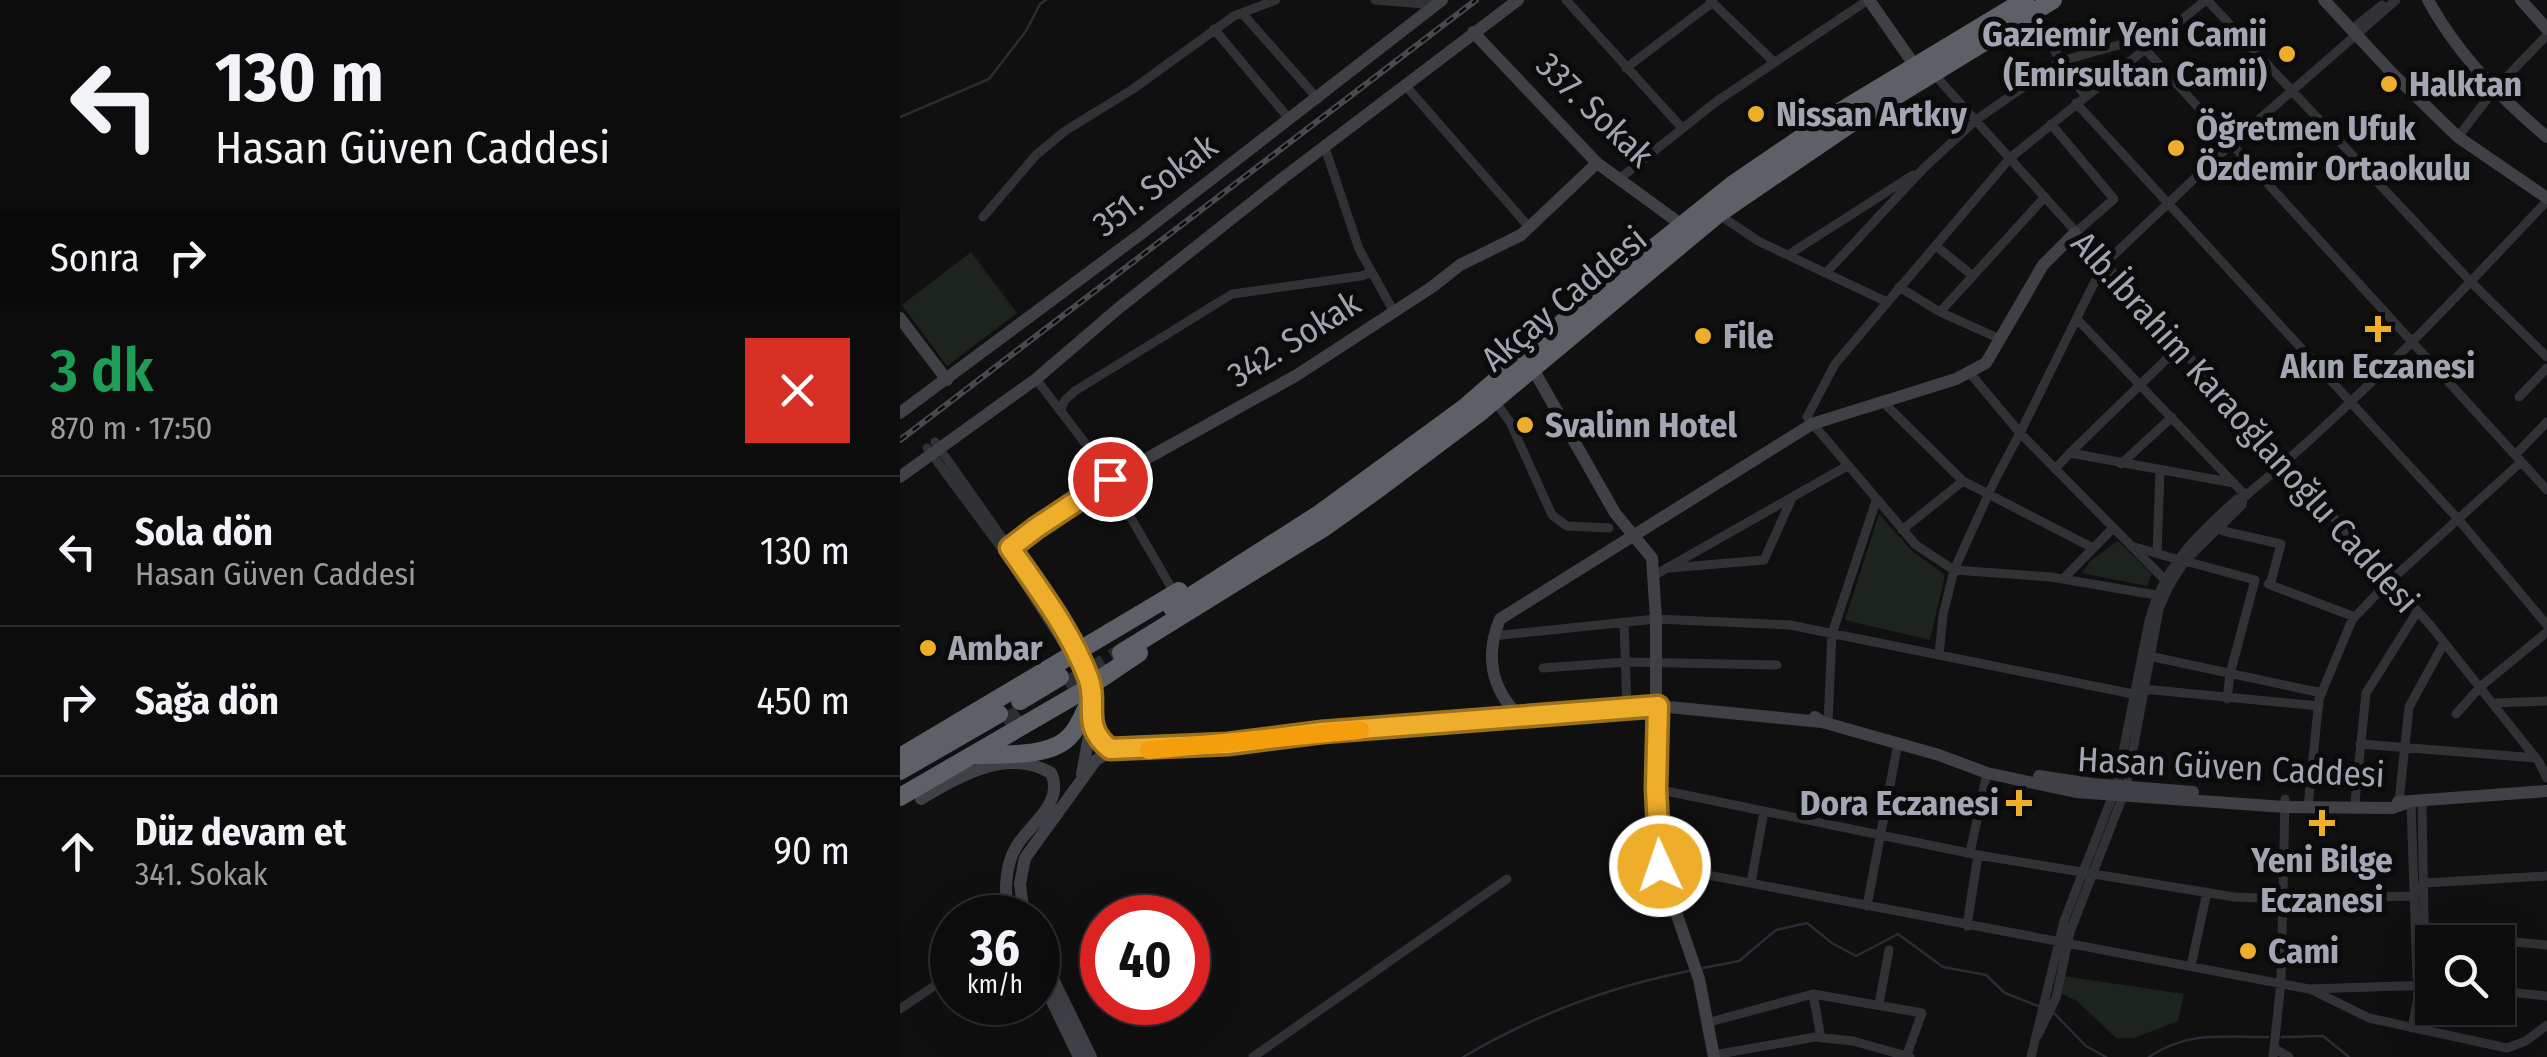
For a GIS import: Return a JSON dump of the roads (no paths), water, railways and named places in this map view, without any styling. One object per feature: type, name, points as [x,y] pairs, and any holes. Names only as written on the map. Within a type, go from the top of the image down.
[{"type":"highway","points":[[1990,30],[2017,0]]},
{"type":"highway","name":"Akçay Caddesi","points":[[1990,30],[2026,0]]},
{"type":"highway","name":"Akçay Caddesi","points":[[1322,521],[1464,408],[1584,303],[1764,164],[1990,30],[2053,0]]},
{"type":"highway","points":[[1990,30],[2034,18],[2064,0]]},
{"type":"highway","name":"Akçay Caddesi","points":[[1117,648],[1322,521],[1494,400],[1718,214],[1924,70]]},
{"type":"highway","points":[[973,755],[1043,750],[1064,742],[1074,733],[1090,692],[1117,648],[1174,594],[1280,530],[1322,521]]},
{"type":"highway","points":[[900,757],[1074,654],[1117,648]]},
{"type":"highway","points":[[1023,706],[1063,681]]},
{"type":"highway","points":[[900,798],[1081,692],[1090,692]]},
{"type":"highway","points":[[900,771],[1001,719],[900,785]]},
{"type":"highway","points":[[900,809],[921,800]]},
{"type":"street","points":[[983,217],[1036,155],[1065,130],[1147,80],[1214,29],[1276,0]]},
{"type":"street","points":[[1374,0],[1439,2]]},
{"type":"street","points":[[900,468],[1036,378],[1120,307],[1518,0]]},
{"type":"street","points":[[1566,0],[1682,128]]},
{"type":"street","points":[[1618,179],[1774,62],[1868,0],[1924,70]]},
{"type":"street","points":[[2156,595],[2063,579],[1954,570],[1916,545],[1807,416],[1835,364],[2010,158],[2206,0],[2471,282],[2547,357]]},
{"type":"street","points":[[2324,0],[2358,30]]},
{"type":"street","points":[[2031,1057],[2062,943],[2119,792],[2156,595],[2164,579],[2212,521],[2286,464],[2412,342],[2547,200],[2458,137],[2424,105],[2335,0]]},
{"type":"street","points":[[1939,655],[1943,615],[1954,570],[2103,265],[2388,0]]},
{"type":"street","points":[[2358,30],[2396,0]]},
{"type":"street","points":[[2428,0],[2442,25],[2494,90],[2547,137]]},
{"type":"street","points":[[2458,137],[2547,32],[2523,0]]},
{"type":"street","points":[[1626,68],[1712,1],[1774,62]]},
{"type":"street","name":"351. Sokak","points":[[901,409],[946,380],[1290,120],[1439,2]]},
{"type":"street","points":[[1242,13],[1318,98]]},
{"type":"street","points":[[2034,18],[2081,100],[2166,205],[2458,519],[2547,629],[2480,687],[2456,714]]},
{"type":"street","points":[[1214,29],[1290,120]]},
{"type":"street","name":"337. Sokak","points":[[1473,32],[1597,164],[1682,225]]},
{"type":"street","points":[[1826,273],[1924,168],[1976,120],[2062,61],[2166,32]]},
{"type":"street","points":[[2145,50],[2547,490]]},
{"type":"street","name":"Alb.İbrahim Karaoğlanoğlu Caddesi","points":[[1924,70],[1976,120],[2418,612],[2536,758],[2547,778]]},
{"type":"street","points":[[1405,86],[1529,227]]},
{"type":"street","points":[[1518,716],[1506,704],[1490,661],[1492,636],[1500,619],[1812,424],[1969,372],[1986,362],[2043,265],[2114,199],[2051,124]]},
{"type":"street","points":[[1325,148],[1359,249],[1394,312]]},
{"type":"street","name":"342. Sokak","points":[[1010,548],[1110,479],[1198,433],[1394,312],[1460,265],[1521,235],[1597,164]]},
{"type":"street","points":[[1788,255],[1924,168]]},
{"type":"street","points":[[1940,312],[2044,199]]},
{"type":"street","points":[[1718,214],[1758,242],[1886,302]]},
{"type":"street","points":[[1936,246],[1973,276]]},
{"type":"street","points":[[1060,411],[1075,391],[1232,294],[1372,272]]},
{"type":"street","points":[[1899,287],[1940,312],[2000,339]]},
{"type":"street","points":[[900,318],[946,380]]},
{"type":"street","points":[[2077,319],[2245,497]]},
{"type":"street","points":[[2055,469],[2179,347]]},
{"type":"street","points":[[2519,397],[2547,368]]},
{"type":"street","points":[[1533,369],[1615,513],[1634,533],[1658,572],[1657,662],[1662,706],[1656,789],[1660,866],[1699,979],[1714,1056],[1821,1038],[1866,1044],[1908,1057],[1922,1013],[1813,994],[1710,1022]]},
{"type":"street","points":[[1969,372],[2020,433],[2164,579]]},
{"type":"street","points":[[1036,378],[1110,479],[1174,594]]},
{"type":"street","points":[[1494,400],[1510,422],[1552,515],[1567,526],[1609,528]]},
{"type":"street","points":[[1883,402],[1964,481],[2093,548]]},
{"type":"street","points":[[2121,464],[2172,417]]},
{"type":"street","points":[[2308,803],[2318,706],[2355,618],[2518,458],[2547,422]]},
{"type":"street","points":[[900,477],[933,448]]},
{"type":"street","points":[[933,448],[1010,548],[1066,630],[1090,692],[1092,723],[1086,764],[1074,794]]},
{"type":"street","points":[[933,448],[1074,654]]},
{"type":"street","points":[[2070,453],[2234,483]]},
{"type":"street","points":[[1658,572],[1846,466]]},
{"type":"street","points":[[2157,553],[2160,472]]},
{"type":"street","points":[[1902,530],[1964,481]]},
{"type":"street","points":[[2138,692],[2159,608],[2181,560],[2242,505],[2245,497]]},
{"type":"street","points":[[1658,572],[1764,560],[1791,500]]},
{"type":"street","points":[[1825,723],[1832,634],[1876,501]]},
{"type":"street","points":[[2218,527],[2280,544],[2270,584]]},
{"type":"street","points":[[2063,579],[2113,528]]},
{"type":"street","points":[[2130,546],[2270,584],[2355,618]]},
{"type":"street","points":[[2227,698],[2256,580]]},
{"type":"street","points":[[2355,802],[2366,693],[2418,612]]},
{"type":"street","points":[[1492,636],[1656,619],[1790,624],[2138,692],[2318,706]]},
{"type":"street","points":[[1624,622],[1626,710]]},
{"type":"street","points":[[2415,925],[2404,748],[2409,707],[2444,642]]},
{"type":"street","points":[[2148,656],[2322,693]]},
{"type":"street","points":[[1543,668],[1626,662],[1777,665]]},
{"type":"street","points":[[2494,704],[2547,700]]},
{"type":"street","name":"Hasan Güven Caddesi","points":[[1127,750],[1626,710],[1672,701],[1726,703],[1815,717],[1986,773],[2119,792],[2308,803],[2409,802],[2547,791]]},
{"type":"street","points":[[1092,723],[1099,740],[1110,749],[1127,750]]},
{"type":"street","points":[[1867,906],[1898,743]]},
{"type":"street","points":[[2360,744],[2536,758]]},
{"type":"street","points":[[1021,895],[1025,858],[1096,760],[1127,750]]},
{"type":"street","name":"Hasan Güven Caddesi","points":[[1939,755],[2119,792]]},
{"type":"street","points":[[921,800],[961,774],[996,765],[1023,763],[1051,773],[1054,792],[1050,802],[1009,862],[1008,895]]},
{"type":"street","points":[[1966,926],[1986,773]]},
{"type":"street","points":[[1656,789],[2087,874],[2284,900],[2414,896],[2424,884],[2547,876]]},
{"type":"street","points":[[2409,802],[2424,884],[2425,925]]},
{"type":"street","name":"Hasan Güven Caddesi","points":[[2308,803],[2392,808],[2409,802]]},
{"type":"street","points":[[2285,803],[2281,982],[2273,1053],[2289,1057]]},
{"type":"street","points":[[1751,883],[1764,810]]},
{"type":"street","points":[[1660,866],[2281,982],[2309,989],[2370,1018],[2507,1048],[2526,1041],[2547,1024]]},
{"type":"street","points":[[1253,1057],[1507,879]]},
{"type":"street","points":[[2191,966],[2207,892]]},
{"type":"street","points":[[2515,942],[2547,945]]},
{"type":"street","points":[[1879,1004],[1890,950]]},
{"type":"street","points":[[2309,989],[2415,984]]},
{"type":"street","points":[[900,1009],[930,989]]},
{"type":"street","points":[[1060,993],[1091,1057]]},
{"type":"street","points":[[2515,993],[2547,996]]},
{"type":"street","points":[[1813,994],[1821,1038]]},
{"type":"street","points":[[2412,1028],[2415,1012]]},
{"type":"street","points":[[1060,1018],[1079,1057]]},
{"type":"street","points":[[1866,1044],[1866,1057]]},
{"type":"waterway","points":[[900,117],[989,79],[1046,0]]},
{"type":"waterway","points":[[1703,968],[1739,961],[1776,930],[1807,923],[1856,956],[1898,934],[1943,967],[1986,975],[2005,993],[2038,1006]]},
{"type":"waterway","points":[[1463,1057],[1572,1004],[1689,971]]},
{"type":"waterway","points":[[2054,1013],[2086,1046],[2106,1057]]},
{"type":"waterway","points":[[2282,1037],[2323,1036],[2349,1057]]},
{"type":"waterway","points":[[2149,1057],[2191,1039],[2268,1037]]},
{"type":"tunnel","points":[[1066,686],[1121,653]]},
{"type":"tunnel","points":[[1004,723],[1026,710]]},
{"type":"railway","points":[[900,440],[1476,0]]},
{"type":"place","name":"Gaziemir Yeni Camii (Emirsultan Camii)","points":[[2287,54]]},
{"type":"place","name":"Halktan","points":[[2389,84]]},
{"type":"place","name":"Nissan Artkıy","points":[[1756,114]]},
{"type":"place","name":"Öğretmen Ufuk Özdemir Ortaokulu","points":[[2176,148]]},
{"type":"place","name":"Akın Eczanesi","points":[[2378,329]]},
{"type":"place","name":"File","points":[[1703,336]]},
{"type":"place","name":"Svalinn Hotel","points":[[1525,425]]},
{"type":"place","name":"Ambar","points":[[928,648]]},
{"type":"place","name":"Dora Eczanesi","points":[[2019,803]]},
{"type":"place","name":"Yeni Bilge Eczanesi","points":[[2322,823]]},
{"type":"place","name":"Cami","points":[[2248,951]]}]
